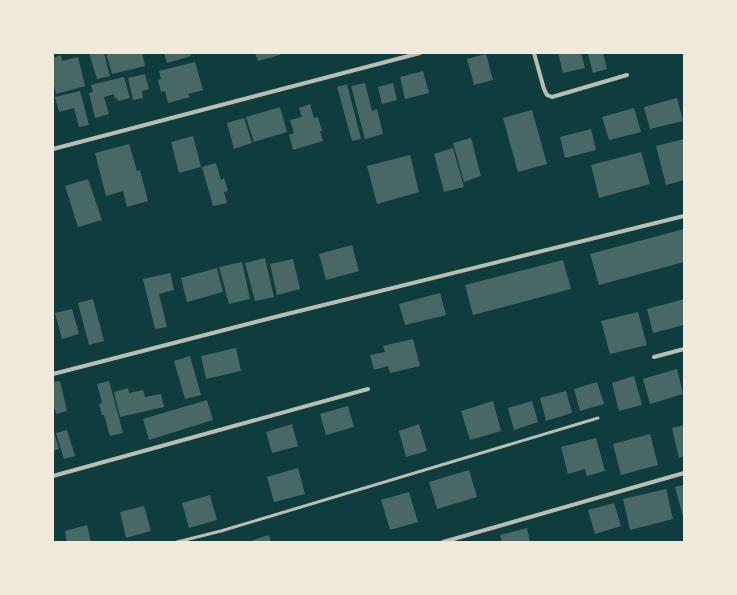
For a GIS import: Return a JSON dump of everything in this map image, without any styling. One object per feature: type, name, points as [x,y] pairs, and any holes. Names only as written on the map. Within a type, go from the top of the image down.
[{"type":"street","points":[[53,149],[420,53]]},
{"type":"street","points":[[534,53],[544,89],[547,95],[552,97],[627,75]]},
{"type":"street","points":[[53,374],[275,317],[684,216]]},
{"type":"street","points":[[654,357],[684,349]]},
{"type":"street","points":[[53,476],[368,389]]},
{"type":"street","points":[[443,542],[684,473]]},
{"type":"lane","points":[[178,542],[598,418]]},
{"type":"building","points":[[89,53],[104,53],[110,76],[97,79]]},
{"type":"building","points":[[106,53],[142,53],[145,66],[112,74]]},
{"type":"building","points":[[164,53],[190,53],[191,56],[167,63]]},
{"type":"building","points":[[255,53],[280,53],[280,55],[258,61]]},
{"type":"building","points":[[558,53],[581,53],[585,68],[563,73]]},
{"type":"building","points":[[603,53],[607,69],[593,73],[588,54]]},
{"type":"building","points":[[486,54],[493,80],[474,85],[467,59]]},
{"type":"building","points":[[61,55],[62,61],[78,57],[85,86],[56,94],[53,81],[53,58]]},
{"type":"building","points":[[195,62],[203,90],[188,94],[190,97],[168,103],[165,91],[161,92],[158,80],[161,79],[159,71]]},
{"type":"building","points":[[423,71],[429,93],[405,99],[400,77]]},
{"type":"building","points":[[145,74],[149,89],[142,91],[143,98],[133,100],[128,78]]},
{"type":"building","points":[[124,77],[130,98],[118,101],[117,98],[115,99],[114,94],[104,97],[109,114],[95,118],[89,93],[93,92],[91,85]]},
{"type":"building","points":[[365,83],[372,111],[377,109],[383,134],[365,139],[351,86]]},
{"type":"building","points":[[393,83],[397,100],[382,104],[378,87]]},
{"type":"building","points":[[347,84],[361,139],[352,141],[337,87]]},
{"type":"building","points":[[80,91],[89,125],[79,127],[74,108],[59,112],[55,97]]},
{"type":"building","points":[[677,98],[683,121],[650,129],[644,107]]},
{"type":"building","points":[[310,104],[314,118],[318,117],[323,141],[293,150],[289,135],[294,133],[290,120],[302,117],[299,108]]},
{"type":"building","points":[[280,107],[287,132],[254,142],[246,117]]},
{"type":"building","points":[[634,108],[641,132],[609,140],[602,117]]},
{"type":"building","points":[[532,110],[547,164],[518,172],[503,118]]},
{"type":"building","points":[[244,118],[252,143],[234,149],[227,123]]},
{"type":"building","points":[[591,129],[596,150],[565,158],[560,137]]},
{"type":"building","points":[[193,136],[201,167],[179,173],[171,142]]},
{"type":"building","points":[[471,138],[481,176],[464,182],[453,143]]},
{"type":"building","points":[[684,139],[684,180],[666,185],[656,146]]},
{"type":"building","points":[[129,144],[137,171],[140,170],[148,201],[127,207],[123,191],[106,196],[95,153]]},
{"type":"building","points":[[453,148],[464,187],[444,192],[434,154]]},
{"type":"building","points":[[641,152],[650,184],[599,198],[591,165]]},
{"type":"building","points":[[410,155],[419,192],[377,204],[367,166]]},
{"type":"building","points":[[216,163],[221,180],[224,178],[228,191],[224,192],[227,203],[213,206],[202,167]]},
{"type":"building","points":[[88,179],[102,220],[78,227],[65,186]]},
{"type":"building","points":[[684,229],[684,262],[599,285],[590,254]]},
{"type":"building","points":[[352,245],[359,271],[326,280],[319,254]]},
{"type":"building","points":[[265,258],[274,297],[255,301],[245,263]]},
{"type":"building","points":[[293,259],[300,289],[277,295],[270,264]]},
{"type":"building","points":[[563,260],[571,289],[473,315],[465,285]]},
{"type":"building","points":[[242,262],[250,299],[229,304],[219,267]]},
{"type":"building","points":[[217,268],[223,292],[187,302],[181,278]]},
{"type":"building","points":[[170,273],[174,290],[159,294],[167,327],[155,329],[143,279]]},
{"type":"building","points":[[440,293],[446,315],[405,325],[399,304]]},
{"type":"building","points":[[93,299],[104,341],[89,345],[78,303]]},
{"type":"building","points":[[684,299],[684,325],[653,333],[647,309]]},
{"type":"building","points":[[72,309],[79,334],[62,339],[55,313]]},
{"type":"building","points":[[638,312],[647,345],[610,354],[601,321]]},
{"type":"building","points":[[413,339],[420,366],[390,373],[388,366],[374,370],[370,355],[385,352],[383,346]]},
{"type":"building","points":[[236,348],[241,371],[206,379],[201,356]]},
{"type":"building","points":[[190,356],[201,395],[185,399],[174,361]]},
{"type":"building","points":[[677,369],[683,394],[650,404],[643,379]]},
{"type":"building","points":[[634,376],[642,405],[619,411],[612,383]]},
{"type":"building","points":[[60,381],[67,411],[56,414],[55,409],[53,409],[53,382]]},
{"type":"building","points":[[109,381],[123,433],[110,436],[99,404],[102,403],[97,384]]},
{"type":"building","points":[[597,382],[604,404],[580,411],[574,389]]},
{"type":"building","points":[[128,388],[129,393],[143,390],[145,397],[161,394],[164,407],[120,417],[114,392]]},
{"type":"building","points":[[566,391],[572,413],[546,421],[540,398]]},
{"type":"building","points":[[207,400],[213,420],[149,440],[143,419]]},
{"type":"building","points":[[493,401],[501,431],[470,440],[461,411]]},
{"type":"building","points":[[532,401],[538,422],[514,430],[508,408]]},
{"type":"building","points":[[348,406],[354,427],[326,435],[320,414]]},
{"type":"building","points":[[292,424],[298,446],[272,453],[266,432]]},
{"type":"building","points":[[419,424],[427,451],[406,457],[399,431]]},
{"type":"building","points":[[684,425],[684,456],[679,458],[672,428]]},
{"type":"building","points":[[53,429],[59,449],[53,451]]},
{"type":"building","points":[[67,430],[75,456],[64,459],[56,433]]},
{"type":"building","points":[[650,434],[658,465],[621,475],[613,444]]},
{"type":"building","points":[[596,438],[605,471],[587,476],[585,469],[568,474],[561,447]]},
{"type":"building","points":[[298,468],[305,494],[274,502],[267,477]]},
{"type":"building","points":[[469,470],[477,497],[437,509],[429,482]]},
{"type":"building","points":[[684,485],[684,520],[675,487]]},
{"type":"building","points":[[666,489],[673,519],[630,530],[623,499]]},
{"type":"building","points":[[409,492],[418,522],[390,530],[381,500]]},
{"type":"building","points":[[210,495],[217,520],[189,528],[182,503]]},
{"type":"building","points":[[614,503],[621,526],[595,534],[588,510]]},
{"type":"building","points":[[144,506],[151,531],[126,538],[120,512]]},
{"type":"building","points":[[87,525],[91,542],[67,542],[65,531]]},
{"type":"building","points":[[527,528],[530,542],[502,542],[500,535]]},
{"type":"building","points":[[269,535],[271,542],[247,542]]}]
